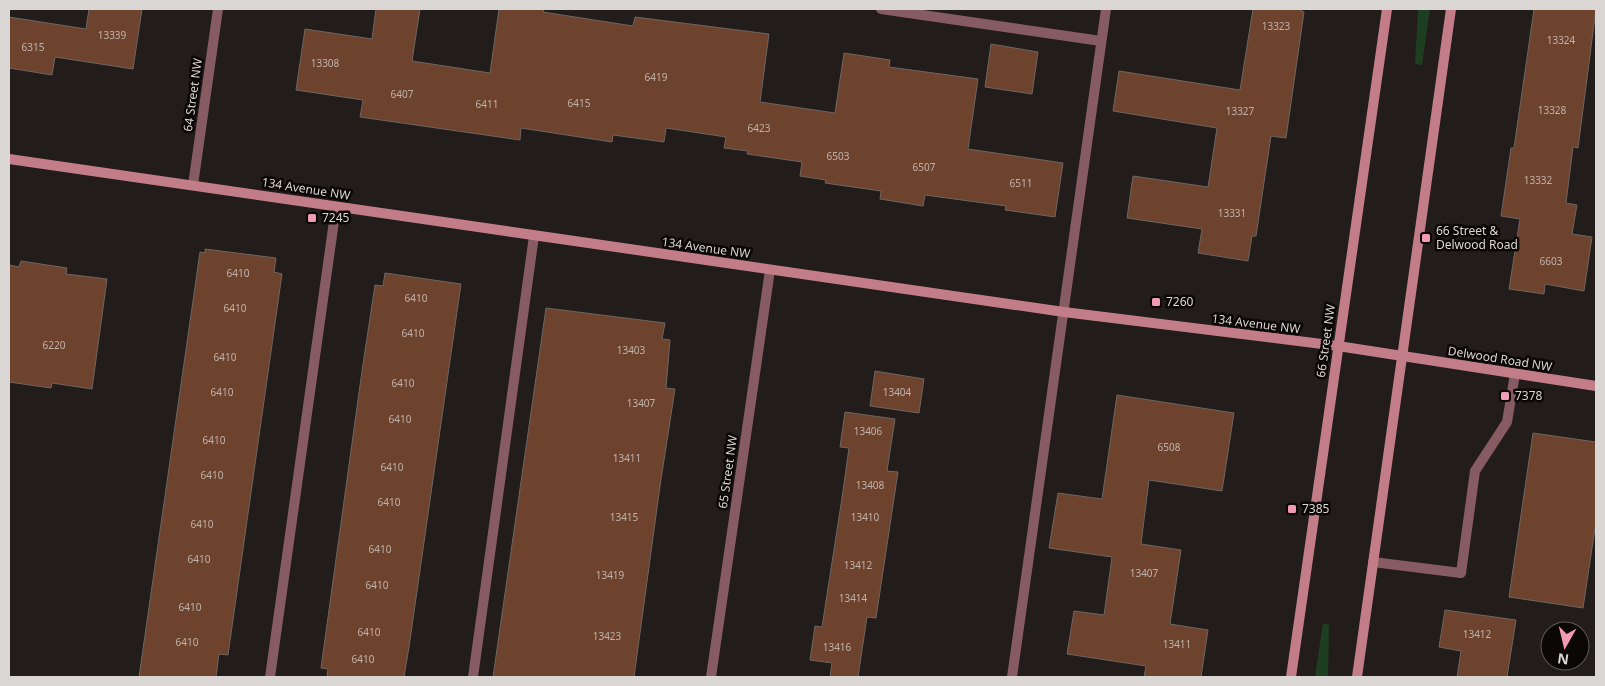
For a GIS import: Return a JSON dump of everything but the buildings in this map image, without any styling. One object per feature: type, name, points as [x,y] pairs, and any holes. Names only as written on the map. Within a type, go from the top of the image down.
[{"type":"street","name":"64 Street NW","points":[[192,185],[218,9]]},
{"type":"street","points":[[881,9],[1101,41]]},
{"type":"street","points":[[1012,677],[1106,9]]},
{"type":"street","name":"66 Street NW","points":[[1291,677],[1387,9]]},
{"type":"street","points":[[1357,677],[1451,9]]},
{"type":"street","name":"134 Avenue NW","points":[[9,159],[1064,312],[1338,346],[1401,356]]},
{"type":"street","points":[[270,677],[336,207]]},
{"type":"street","points":[[473,677],[534,236]]},
{"type":"street","name":"65 Street NW","points":[[711,677],[770,270]]},
{"type":"street","name":"Delwood Road NW","points":[[1401,356],[1596,386]]},
{"type":"street","points":[[1373,562],[1461,573],[1475,471],[1507,422],[1515,374]]},
{"type":"green space","points":[[1418,9],[1430,9],[1422,65],[1415,64]]},
{"type":"green space","points":[[1323,623],[1329,625],[1328,677],[1315,677]]},
{"type":"place","name":"7245","points":[[312,218]]},
{"type":"place","name":"66 Street & Delwood Road","points":[[1426,238]]},
{"type":"place","name":"7260","points":[[1156,302]]},
{"type":"place","name":"7378","points":[[1505,396]]},
{"type":"place","name":"7385","points":[[1292,509]]}]
